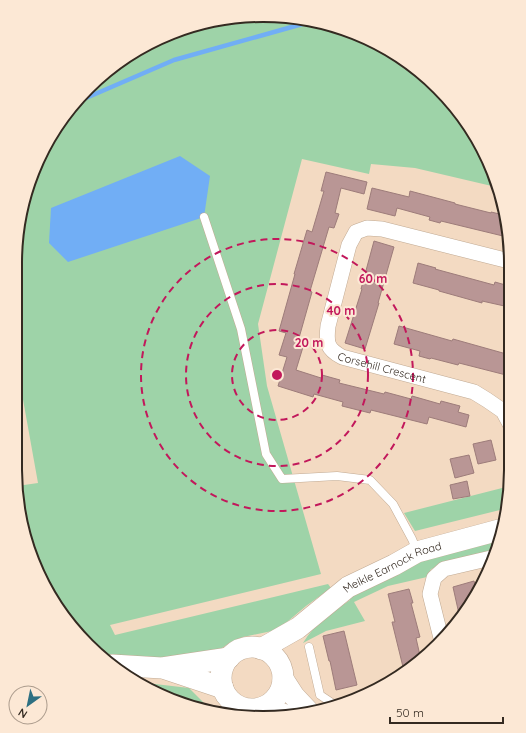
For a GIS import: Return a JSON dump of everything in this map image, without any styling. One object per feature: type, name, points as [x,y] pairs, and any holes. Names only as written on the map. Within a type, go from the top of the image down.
[{"type":"street","name":"Corsehill Crescent","points":[[504,261],[382,230],[367,228],[356,232],[349,245],[326,338],[328,346],[334,353],[342,357],[474,392],[502,410],[504,414]]},
{"type":"street","name":"Meikle Earnock Road","points":[[261,649],[298,628],[348,587],[417,552],[496,531]]},
{"type":"street","points":[[440,633],[430,594],[434,578],[444,569],[487,559]]},
{"type":"street","name":"Meikle Earnock Road","points":[[282,674],[298,628]]},
{"type":"street","points":[[282,674],[281,689],[275,699],[265,707],[256,709],[248,709],[232,702],[223,688],[221,677],[223,667],[229,658],[238,651],[249,648],[261,649],[270,653],[277,660],[282,674],[294,696],[304,707]]},
{"type":"street","points":[[123,666],[162,668],[229,658]]},
{"type":"street","points":[[162,668],[223,688]]},
{"type":"street","points":[[265,707],[274,710]]},
{"type":"lane","points":[[204,218],[241,329],[266,454],[282,479],[337,476],[370,480],[393,504],[412,539],[417,552]]},
{"type":"lane","points":[[309,647],[320,695],[329,702]]},
{"type":"green space","points":[[263,22],[279,23],[294,24],[325,30],[355,40],[370,47],[384,54],[410,72],[444,104],[472,142],[486,171],[491,186],[415,168],[371,164],[369,174],[302,159],[258,324],[267,386],[321,574],[110,625],[115,635],[328,584],[331,588],[287,622],[272,631],[243,637],[231,642],[219,650],[180,660],[110,656],[82,629],[72,617],[54,590],[40,562],[30,532],[24,501],[23,485],[38,483],[22,394],[22,263],[24,232],[30,201],[40,171],[54,142],[82,104],[104,82],[143,54],[171,40],[201,30],[232,24]]},
{"type":"green space","points":[[503,488],[500,510],[415,531],[404,513]]},
{"type":"green space","points":[[493,541],[488,555],[431,569],[427,577],[388,586],[354,602],[365,621],[326,631],[303,643],[318,624],[350,600],[349,596],[440,553]]},
{"type":"green space","points":[[151,684],[189,688],[205,704],[171,693]]},
{"type":"water","points":[[180,156],[210,176],[204,217],[68,262],[49,243],[51,208]]},
{"type":"building","points":[[326,172],[367,182],[364,194],[341,188],[335,213],[339,214],[334,228],[329,227],[310,291],[312,292],[297,345],[303,347],[296,370],[321,378],[322,375],[340,380],[339,383],[384,394],[385,392],[411,399],[412,396],[440,404],[441,401],[460,406],[458,412],[469,415],[466,427],[429,417],[427,424],[371,410],[370,413],[342,406],[343,402],[314,394],[313,397],[278,386],[287,357],[279,355],[286,333],[279,331],[307,230],[312,232],[324,191],[321,191]]},
{"type":"building","points":[[372,188],[409,197],[410,191],[455,204],[499,214],[502,236],[441,221],[440,223],[429,220],[430,217],[397,208],[395,216],[367,209]]},
{"type":"building","points":[[374,241],[394,247],[365,349],[345,343],[362,289]]},
{"type":"building","points":[[418,263],[494,285],[495,282],[504,285],[504,306],[482,301],[482,303],[413,283]]},
{"type":"building","points":[[399,326],[452,341],[453,339],[504,353],[504,374],[459,363],[458,365],[419,356],[420,351],[394,344]]},
{"type":"building","points":[[491,440],[496,460],[478,464],[473,444]]},
{"type":"building","points":[[469,455],[474,473],[455,478],[450,459]]},
{"type":"building","points":[[467,481],[470,496],[453,499],[450,485]]},
{"type":"building","points":[[474,581],[475,584],[458,611],[453,587]]},
{"type":"building","points":[[409,589],[420,637],[416,638],[419,653],[403,666],[392,622],[395,622],[388,594]]},
{"type":"building","points":[[344,631],[357,685],[336,690],[323,636]]},
{"type":"waterway","points":[[90,96],[174,60],[299,25]]}]
